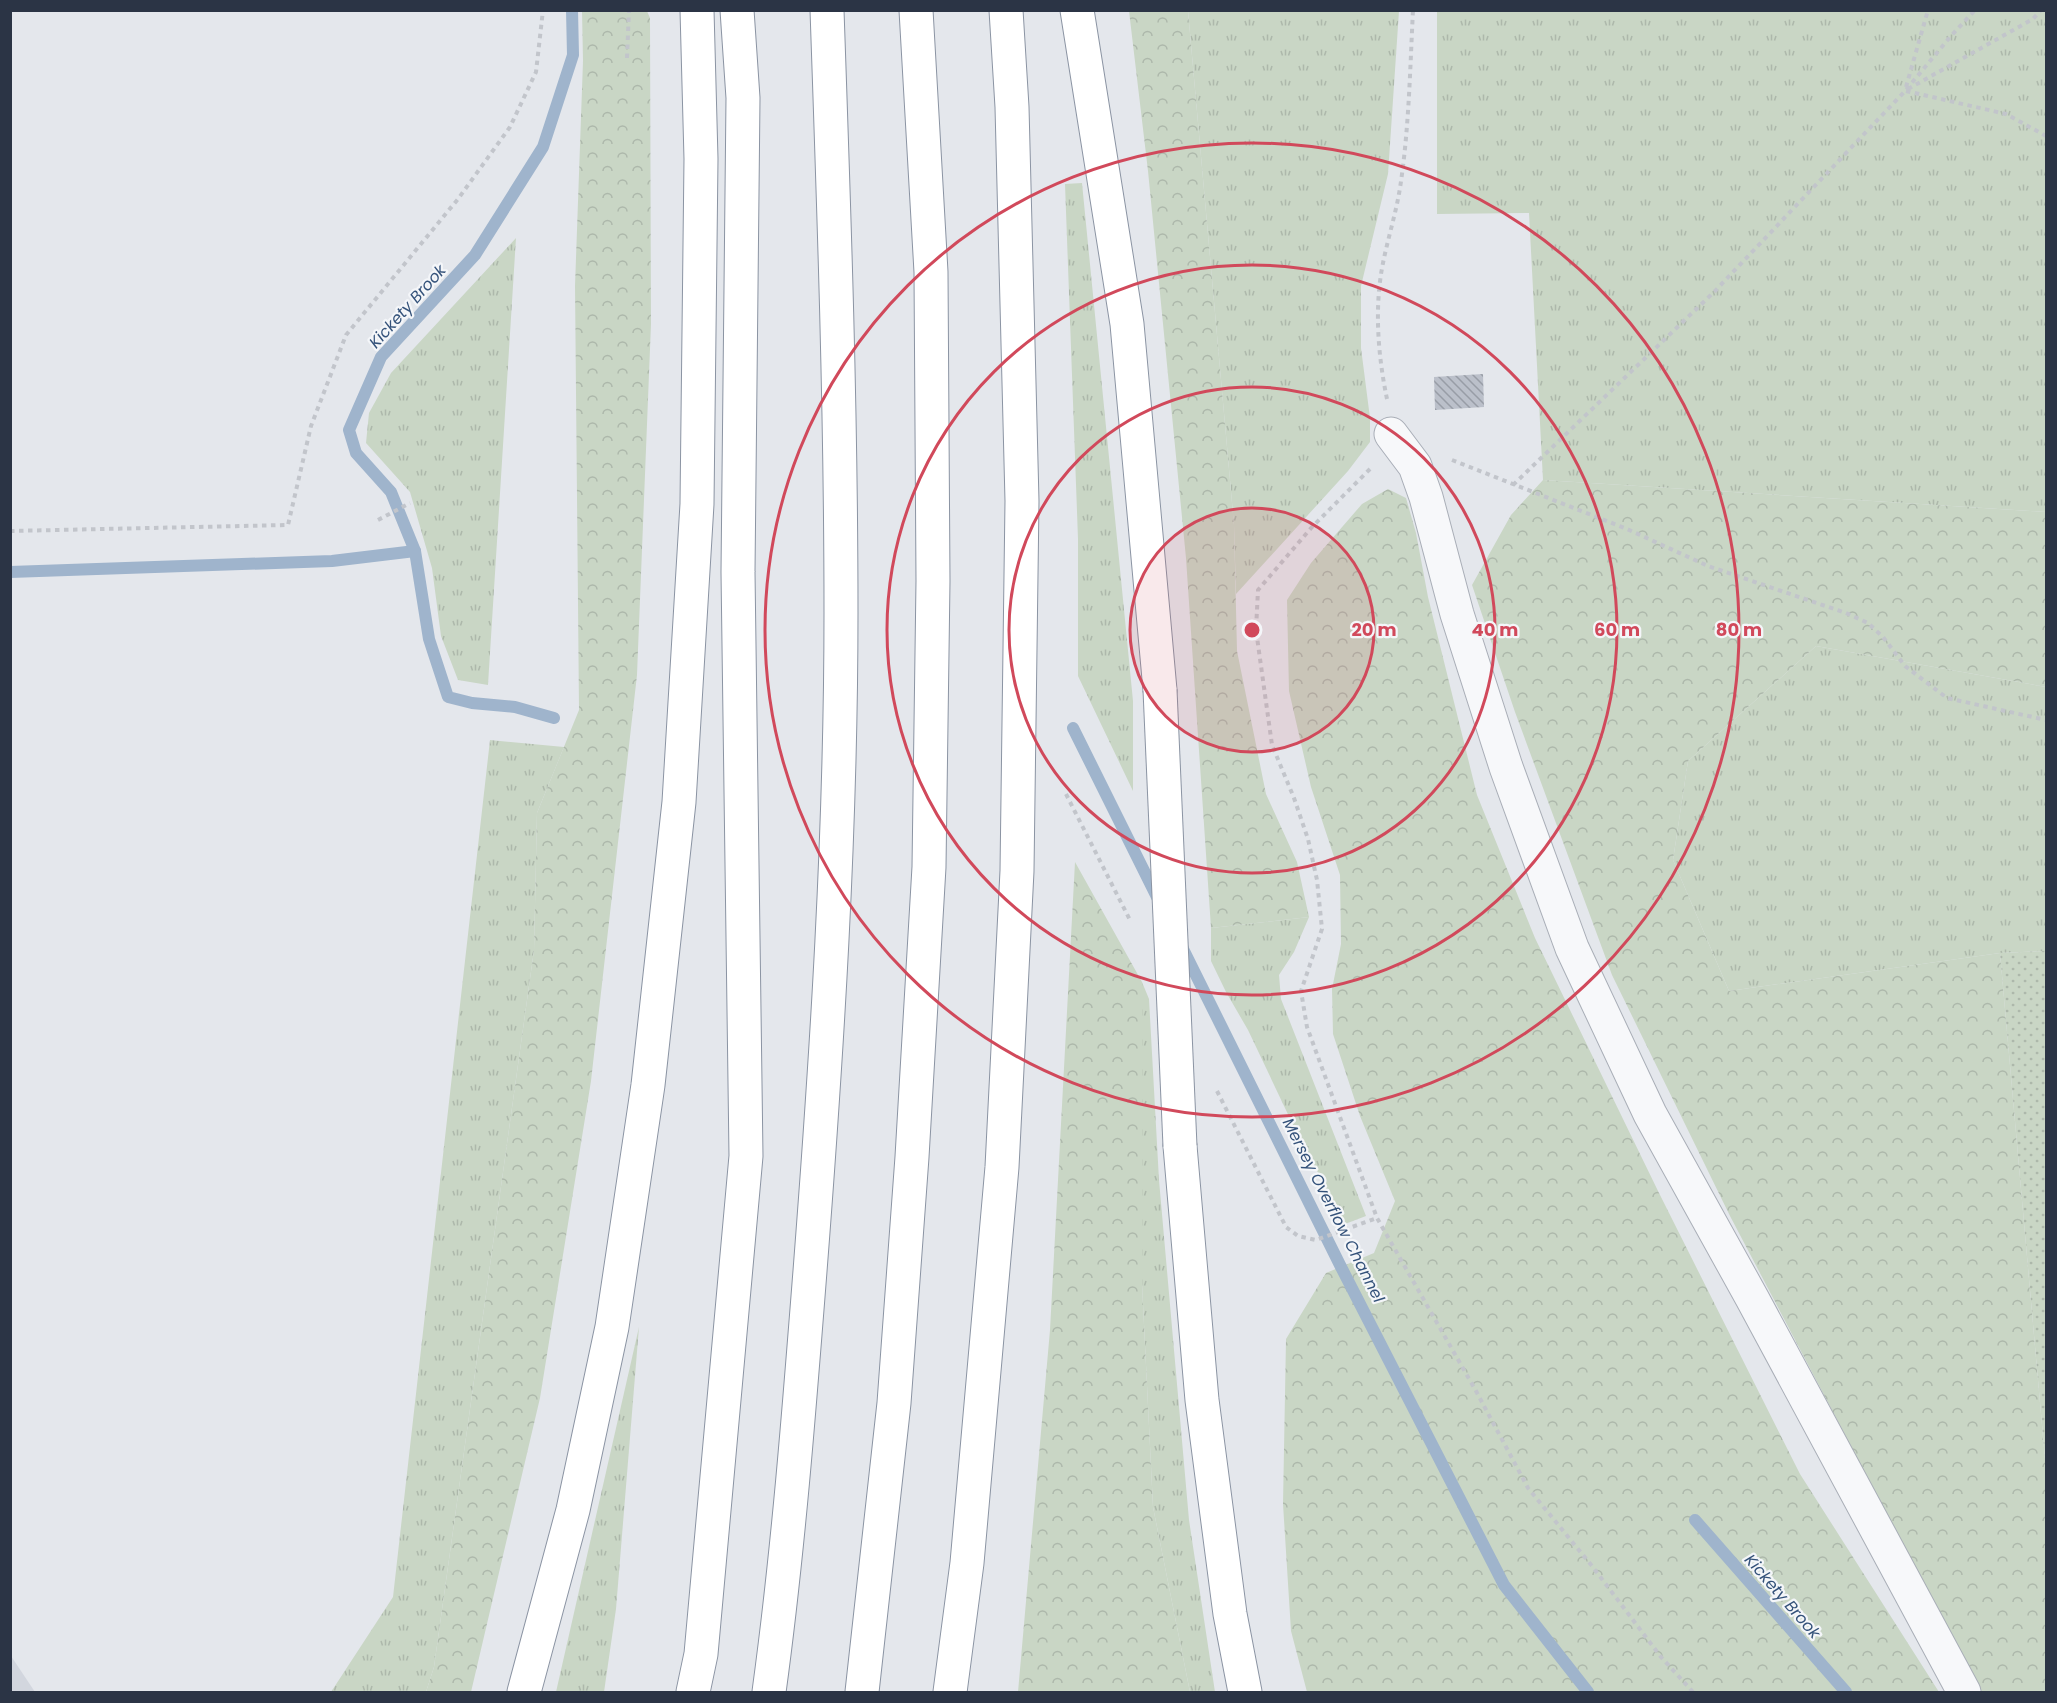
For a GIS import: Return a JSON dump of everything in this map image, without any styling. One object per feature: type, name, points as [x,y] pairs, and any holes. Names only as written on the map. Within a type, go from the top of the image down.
[{"type":"highway","points":[[524,1692],[573,1510],[612,1327],[648,1085],[679,802],[697,504],[701,159],[697,10]]},
{"type":"highway","points":[[693,1692],[702,1642],[746,1156],[738,572],[743,98],[737,10]]},
{"type":"highway","points":[[770,1692],[800,1398],[819,1149],[836,869],[841,613],[837,297],[827,10]]},
{"type":"highway","points":[[862,1692],[894,1403],[912,1156],[928,867],[933,581],[931,272],[916,10]]},
{"type":"highway","points":[[950,1692],[967,1563],[1002,1167],[1017,871],[1022,501],[1012,106],[1006,10]]},
{"type":"highway","points":[[1077,10],[1127,324],[1160,690],[1180,1146],[1202,1400],[1230,1614],[1245,1692]]},
{"type":"highway","points":[[1230,1614],[1251,1692]]},
{"type":"lane","points":[[1391,434],[1415,466],[1457,614],[1499,745],[1572,948],[1650,1114],[1964,1692]]},
{"type":"path","points":[[10,531],[288,525],[311,426],[346,335],[459,199],[510,127],[536,72],[543,10]]},
{"type":"path","points":[[627,58],[629,10]]},
{"type":"path","points":[[1413,10],[1404,156],[1400,190],[1382,266],[1378,309],[1380,354],[1390,411],[1391,434],[1378,461],[1312,527],[1258,590],[1256,630],[1272,744],[1308,839],[1317,880],[1322,929],[1301,991],[1307,1027],[1377,1218],[1476,1391],[1528,1488],[1661,1656],[1693,1692]]},
{"type":"path","points":[[1905,91],[1928,10]]},
{"type":"path","points":[[1975,10],[1905,91],[1715,291],[1513,485],[1627,529],[1708,566],[1806,599],[1868,623],[1883,637],[1905,666],[1947,698],[2046,720]]},
{"type":"path","points":[[1905,91],[2033,19],[2041,10]]},
{"type":"path","points":[[1905,91],[2006,114],[2046,136]]},
{"type":"path","points":[[378,520],[411,503]]},
{"type":"path","points":[[1286,1227],[1298,1236],[1316,1240],[1377,1218]]},
{"type":"shaded area","points":[[11,1656],[35,1692],[11,1692]]},
{"type":"green space","points":[[582,11],[647,11],[650,18],[651,324],[637,675],[591,1081],[540,1398],[471,1692],[426,1692],[434,1667],[534,950],[537,813],[579,710],[575,286],[583,61]]},
{"type":"green space","points":[[1129,11],[1188,11],[1234,525],[1237,651],[1266,794],[1297,862],[1309,917],[1211,928],[1186,558],[1148,171]]},
{"type":"green space","points":[[1188,11],[1399,11],[1388,174],[1361,286],[1361,348],[1370,418],[1370,442],[1348,471],[1236,594],[1234,525]]},
{"type":"green space","points":[[1437,11],[2046,11],[2046,512],[1543,480],[1529,213],[1437,214]]},
{"type":"green space","points":[[1082,183],[1133,701],[1133,791],[1078,676],[1078,539],[1065,184]]},
{"type":"green space","points":[[516,238],[488,685],[458,680],[441,636],[432,568],[410,492],[366,443],[369,413],[391,373]]},
{"type":"green space","points":[[1543,480],[2046,512],[2046,687],[1816,646],[1688,761],[1673,860],[1729,991],[2000,953],[2046,1470],[2046,1692],[1980,1692],[1730,1216],[1612,975],[1515,712],[1472,585],[1511,515]]},
{"type":"green space","points":[[1388,489],[1406,498],[1477,795],[1535,938],[1659,1193],[1800,1474],[1939,1692],[1307,1692],[1291,1631],[1283,1504],[1286,1339],[1326,1273],[1374,1253],[1395,1201],[1360,1116],[1333,1034],[1332,989],[1341,944],[1340,875],[1311,787],[1289,691],[1287,600],[1311,563],[1362,504]]},
{"type":"green space","points":[[1816,646],[2046,687],[2046,951],[2000,953],[1729,991],[1673,860],[1688,761]]},
{"type":"green space","points":[[490,740],[564,747],[537,813],[534,950],[434,1667],[426,1692],[331,1692],[393,1597]]},
{"type":"green space","points":[[1075,862],[1142,982],[1142,1284],[1153,1507],[1190,1692],[1018,1692],[1050,1330]]},
{"type":"green space","points":[[1309,917],[1294,952],[1279,975],[1281,999],[1366,1216],[1345,1224],[1211,961],[1211,928]]},
{"type":"green space","points":[[2046,951],[2046,1470],[2000,953]]},
{"type":"green space","points":[[1142,982],[1149,999],[1159,1180],[1189,1520],[1215,1692],[1190,1692],[1153,1507],[1142,1284]]},
{"type":"green space","points":[[639,1327],[616,1609],[604,1692],[556,1692]]},
{"type":"building","points":[[1483,374],[1484,407],[1435,410],[1434,377]]},
{"type":"waterway","name":"Kickety Brook","points":[[554,718],[515,707],[472,703],[448,697],[429,639],[415,551],[391,492],[356,453],[349,430],[381,357],[475,255],[543,147],[573,55],[572,10]]},
{"type":"waterway","points":[[10,572],[332,561],[415,551]]},
{"type":"waterway","name":"Mersey Overflow Channel","points":[[1073,728],[1158,899]]},
{"type":"waterway","name":"Mersey Overflow Channel","points":[[1182,947],[1340,1265],[1504,1585],[1588,1692]]},
{"type":"waterway","name":"Kickety Brook","points":[[1695,1520],[1846,1692]]}]
